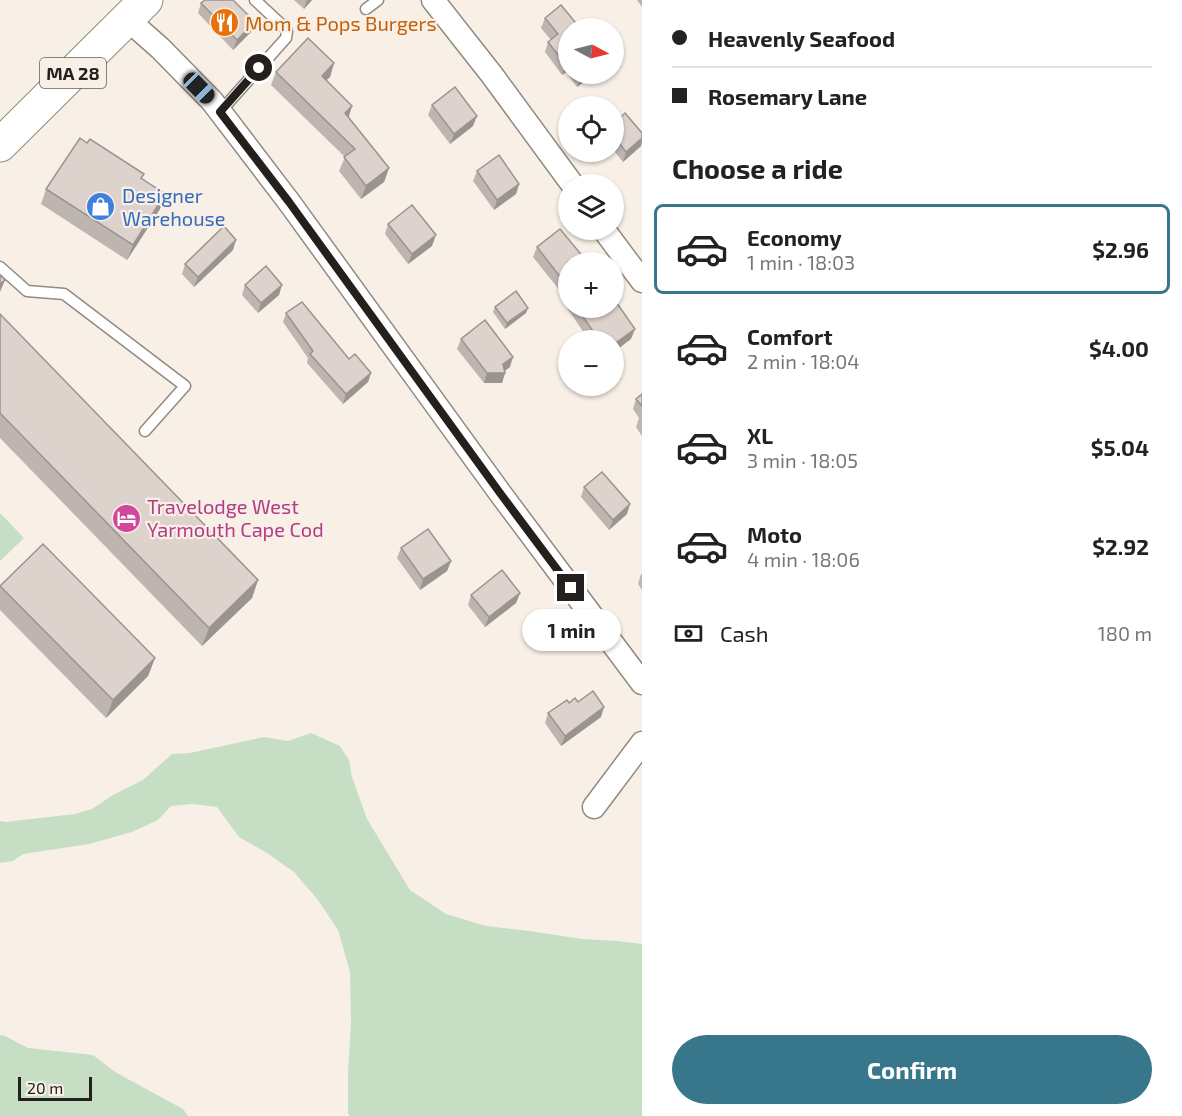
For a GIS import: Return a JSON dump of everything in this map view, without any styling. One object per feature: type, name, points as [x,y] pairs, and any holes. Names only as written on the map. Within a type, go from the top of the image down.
[{"type":"main road","name":"MA 28","points":[[0,146],[136,10]]},
{"type":"street","points":[[433,0],[565,174]]},
{"type":"street","points":[[136,10],[160,48],[212,101],[289,202],[500,493],[642,683]]},
{"type":"street","points":[[611,240],[642,281]]},
{"type":"street","points":[[594,807],[642,743]]},
{"type":"lane","points":[[220,112],[286,38],[285,28],[255,0]]},
{"type":"lane","points":[[366,9],[378,0]]},
{"type":"lane","points":[[0,267],[27,291],[64,294],[185,386],[145,430]]},
{"type":"green space","points":[[0,513],[24,538],[0,561]]},
{"type":"green space","points":[[311,733],[340,746],[349,760],[352,777],[367,819],[410,890],[446,914],[486,926],[582,939],[642,944],[642,1116],[350,1116],[348,1113],[348,1071],[351,1024],[350,972],[338,930],[318,900],[294,872],[239,837],[217,807],[192,804],[171,806],[158,820],[132,832],[89,844],[23,854],[13,861],[0,863],[0,821],[75,814],[92,809],[143,780],[172,754],[190,753],[264,737],[288,741]]},
{"type":"green space","points":[[0,1035],[28,1048],[93,1055],[115,1072],[183,1109],[188,1116],[0,1116]]},
{"type":"building","points":[[205,0],[233,0],[255,22],[237,40],[201,3]]},
{"type":"building","points":[[561,5],[572,18],[558,18],[558,34],[545,18]]},
{"type":"building","points":[[558,34],[558,55],[548,42]]},
{"type":"building","points":[[308,38],[334,63],[322,76],[352,106],[345,113],[389,168],[366,186],[344,157],[355,149],[276,72]]},
{"type":"building","points":[[455,87],[477,116],[454,134],[432,105]]},
{"type":"building","points":[[624,114],[642,133],[642,138],[626,152],[624,149]]},
{"type":"building","name":"Designer Warehouse","points":[[80,138],[87,143],[90,139],[144,174],[141,178],[165,194],[133,245],[46,189]]},
{"type":"building","points":[[499,155],[519,184],[497,200],[477,171]]},
{"type":"building","points":[[412,205],[436,235],[412,254],[388,224]]},
{"type":"building","points":[[224,226],[236,240],[198,277],[185,264]]},
{"type":"building","points":[[558,231],[558,240],[569,240],[579,252],[558,252],[558,274],[537,247]]},
{"type":"building","points":[[266,266],[282,285],[261,303],[245,285]]},
{"type":"building","points":[[516,291],[528,308],[507,323],[495,307]]},
{"type":"building","points":[[302,302],[349,359],[355,354],[371,373],[346,394],[310,354],[313,351],[286,313]]},
{"type":"building","points":[[624,313],[635,329],[624,337],[624,330],[592,330],[584,318],[624,318]]},
{"type":"building","name":"Travelodge West Yarmouth Cape Cod","points":[[0,314],[258,580],[209,628],[0,413]]},
{"type":"building","points":[[485,320],[513,357],[503,364],[505,373],[487,373],[461,339]]},
{"type":"building","points":[[642,394],[642,406],[636,399]]},
{"type":"building","points":[[602,472],[630,504],[613,520],[584,487]]},
{"type":"building","points":[[428,529],[451,561],[423,579],[401,548]]},
{"type":"building","points":[[43,544],[155,658],[113,700],[0,586]]},
{"type":"building","points":[[502,570],[520,593],[489,617],[471,595]]},
{"type":"building","points":[[593,691],[604,707],[565,736],[548,713],[567,700],[569,703],[575,698],[578,702]]},
{"type":"place","name":"Mom & Pops Burgers","points":[[224,23]]},
{"type":"place","name":"Designer Warehouse","points":[[101,206]]},
{"type":"place","name":"Travelodge West Yarmouth Cape Cod","points":[[126,518]]},
{"type":"route","points":[[259,68],[220,112],[289,202],[571,588]]}]
